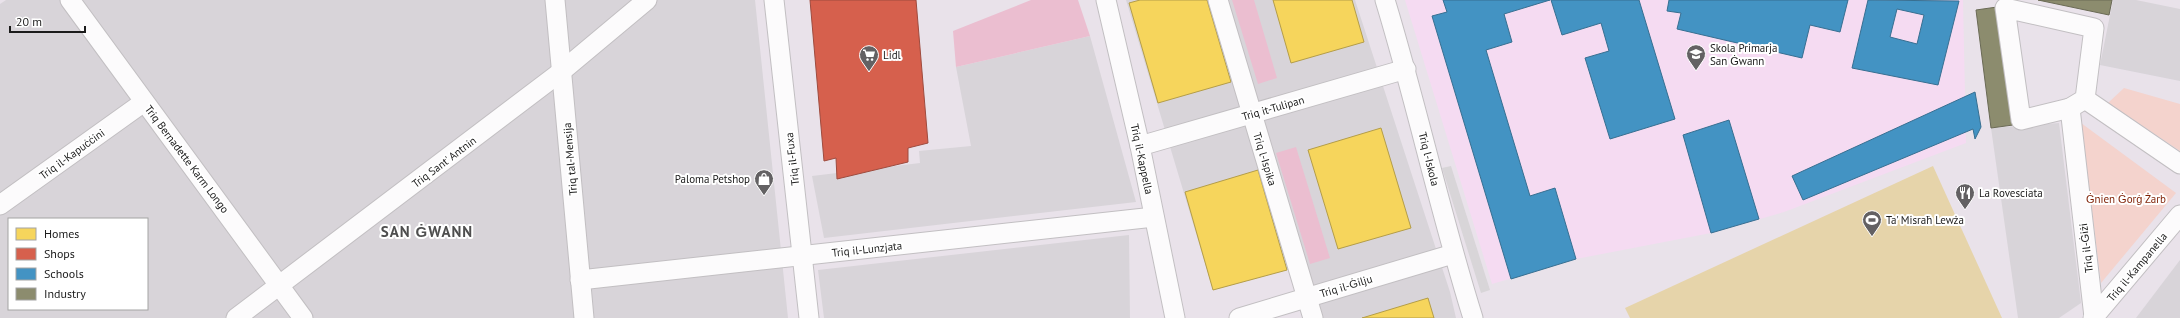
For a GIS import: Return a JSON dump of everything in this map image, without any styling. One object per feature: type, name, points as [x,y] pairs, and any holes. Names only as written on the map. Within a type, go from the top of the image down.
[{"type":"street","name":"Triq Bernadette Karm Longo","points":[[70,0],[303,318]]},
{"type":"street","name":"Triq tal-Mensija","points":[[555,0],[584,318]]},
{"type":"street","name":"Triq Sant' Antnin","points":[[236,318],[281,286],[562,71],[647,0]]},
{"type":"street","name":"Triq il-Fuxa","points":[[774,0],[809,318]]},
{"type":"street","name":"Triq il-Kappella","points":[[1106,0],[1140,146],[1175,318]]},
{"type":"street","name":"Triq l-Ispika","points":[[1218,0],[1313,318]]},
{"type":"street","name":"Triq l-Iskola","points":[[1385,0],[1406,69],[1453,254],[1473,318]]},
{"type":"street","name":"Triq il-Ġiżi","points":[[2078,104],[2021,120],[2005,8],[2094,28],[2078,104],[2093,318]]},
{"type":"street","name":"Triq it-Tulipan","points":[[1140,146],[1252,115],[1406,69]]},
{"type":"street","name":"Triq il-Kapuċċini","points":[[0,205],[144,102]]},
{"type":"street","points":[[2078,104],[2180,164]]},
{"type":"street","name":"Triq il-Kampanella","points":[[2093,318],[2180,215]]},
{"type":"street","name":"Triq il-Lunzjata","points":[[580,280],[1154,217]]},
{"type":"street","name":"Triq il-Ġilju","points":[[1239,318],[1453,254]]},
{"type":"shaded area","points":[[6,0],[755,0],[788,318],[0,318],[0,4]]},
{"type":"shaded area","points":[[1031,0],[1078,0],[1090,36],[956,67],[953,31]]},
{"type":"shaded area","points":[[1126,0],[1355,0],[1450,292],[1456,318],[1323,318],[1303,259],[1287,270],[1213,290]]},
{"type":"shaded area","points":[[1232,0],[1254,0],[1277,78],[1258,84]]},
{"type":"shaded area","name":"Skola Primarja San Ġwann","points":[[1405,0],[1963,0],[1966,143],[1784,212],[1711,233],[1576,259],[1492,284]]},
{"type":"shaded area","points":[[2113,0],[2136,0],[2180,9],[2180,81],[2100,65]]},
{"type":"shaded area","points":[[1090,36],[1136,202],[824,238],[812,176],[920,163],[919,151],[971,146],[956,67]]},
{"type":"shaded area","points":[[2059,123],[2081,303],[2059,318],[2018,318],[1991,128]]},
{"type":"shaded area","points":[[1296,147],[1330,258],[1310,264],[1276,153]]},
{"type":"shaded area","points":[[1451,166],[1490,290],[1481,293],[1442,168]]},
{"type":"shaded area","name":"Ta' Misraħ Lewża","points":[[1933,166],[2002,318],[1630,318],[1625,308]]},
{"type":"shaded area","points":[[1129,235],[1130,318],[824,318],[818,270]]},
{"type":"shaded area","points":[[2180,260],[2180,318],[2136,318]]},
{"type":"green space","points":[[2124,88],[2180,104],[2180,151],[2108,103]]},
{"type":"green space","name":"Ġnien Ġorġ Żarb","points":[[2081,123],[2176,193],[2101,283]]},
{"type":"building: Homes","points":[[1140,0],[1207,0],[1231,82],[1158,103],[1129,3]]},
{"type":"building: Homes","points":[[1273,0],[1352,0],[1364,42],[1291,63]]},
{"type":"building: Homes","points":[[1381,128],[1411,228],[1338,249],[1308,150]]},
{"type":"building: Homes","points":[[1258,170],[1287,270],[1213,290],[1185,192]]},
{"type":"building: Homes","points":[[1428,298],[1434,318],[1362,318]]},
{"type":"building: Shops","name":"Lidl","points":[[810,0],[916,0],[928,143],[908,148],[908,162],[837,179],[836,158],[824,161]]},
{"type":"building: Schools","points":[[1443,0],[1550,0],[1504,14],[1512,42],[1486,50],[1530,196],[1555,188],[1576,259],[1511,279],[1432,16],[1447,12]]},
{"type":"building: Schools","points":[[1551,0],[1639,0],[1675,119],[1610,139],[1585,58],[1609,51],[1601,23],[1562,35]]},
{"type":"building: Schools","points":[[1669,0],[1848,0],[1840,32],[1810,25],[1802,58],[1677,29],[1681,13],[1667,11]]},
{"type":"building: Schools","points":[[1868,0],[1959,1],[1938,85],[1852,68]],"holes":[[[1897,9],[1924,15],[1917,44],[1890,37]]]},
{"type":"building: Schools","points":[[1975,92],[1981,127],[1975,139],[1973,129],[1803,200],[1792,176]]},
{"type":"building: Schools","points":[[1729,120],[1759,219],[1711,233],[1683,135]]},
{"type":"building: Industry","points":[[2038,0],[2112,0],[2109,15]]},
{"type":"building: Industry","points":[[1997,7],[2013,125],[1991,128],[1976,10]]},
{"type":"place","name":"Skola Primarja San Ġwann","points":[[1696,71]]},
{"type":"place","name":"Lidl","points":[[869,72]]},
{"type":"place","name":"Paloma Petshop","points":[[764,196]]},
{"type":"place","name":"La Rovesciata","points":[[1965,210]]},
{"type":"place","name":"Ta' Misraħ Lewża","points":[[1872,237]]},
{"type":"district","name":"SAN ĠWANN","points":[[427,232]]}]
